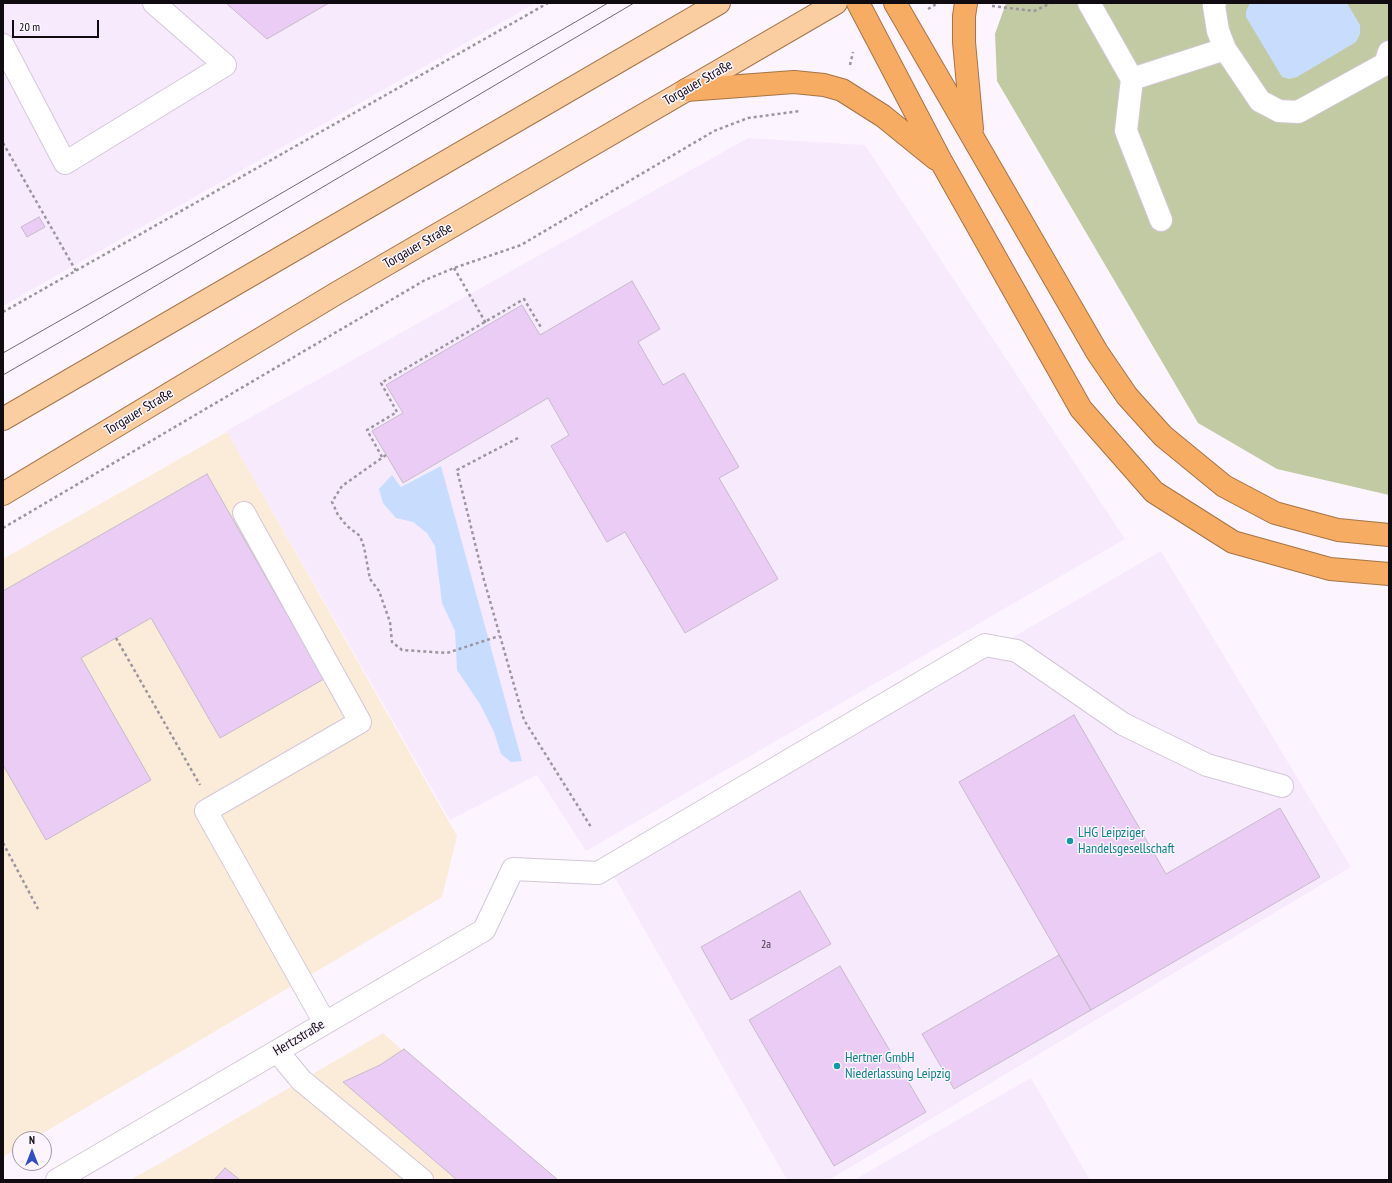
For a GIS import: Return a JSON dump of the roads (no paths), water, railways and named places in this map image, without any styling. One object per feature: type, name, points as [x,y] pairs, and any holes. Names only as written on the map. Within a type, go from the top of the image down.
[{"type":"highway","points":[[858,3],[942,163],[1081,409],[1154,492],[1233,542],[1330,569],[1389,574]]},
{"type":"highway","points":[[895,3],[1097,352],[1127,396],[1163,436],[1224,486],[1275,513],[1338,530],[1389,535]]},
{"type":"highway","points":[[966,3],[964,16],[964,42],[973,136]]},
{"type":"highway","points":[[686,90],[794,82],[824,85],[842,90],[883,116],[942,163]]},
{"type":"main road","points":[[3,419],[719,3]]},
{"type":"main road","name":"Torgauer Straße","points":[[3,494],[337,292],[836,3]]},
{"type":"street","points":[[3,45],[65,162],[225,64],[154,3]]},
{"type":"street","points":[[1089,3],[1132,79],[1126,132],[1161,220]]},
{"type":"street","points":[[1215,3],[1214,6],[1218,31],[1225,49],[1260,101],[1279,111],[1298,112],[1385,64],[1389,52]]},
{"type":"street","points":[[1132,79],[1225,49]]},
{"type":"street","points":[[244,513],[360,722],[206,810],[325,1022]]},
{"type":"street","name":"Hertzstraße","points":[[56,1180],[484,930],[513,869],[598,873],[985,645],[1017,651],[1123,724],[1207,765],[1282,786]]},
{"type":"street","points":[[277,1051],[301,1080],[422,1180]]},
{"type":"water","points":[[1250,3],[1347,3],[1360,25],[1360,34],[1356,42],[1297,77],[1289,79],[1282,77],[1246,17],[1246,11]]},
{"type":"water","points":[[441,466],[522,761],[511,762],[501,754],[494,732],[480,704],[457,670],[455,631],[442,603],[435,546],[427,533],[413,522],[396,518],[383,503],[379,489],[392,475],[401,487]]},
{"type":"tram line","points":[[3,353],[189,247],[608,3]]},
{"type":"tram line","points":[[3,375],[634,3]]},
{"type":"place","name":"LHG Leipziger Handelsgesellschaft","points":[[1070,841]]},
{"type":"place","name":"Hertner GmbH Niederlassung Leipzig","points":[[837,1066]]}]
